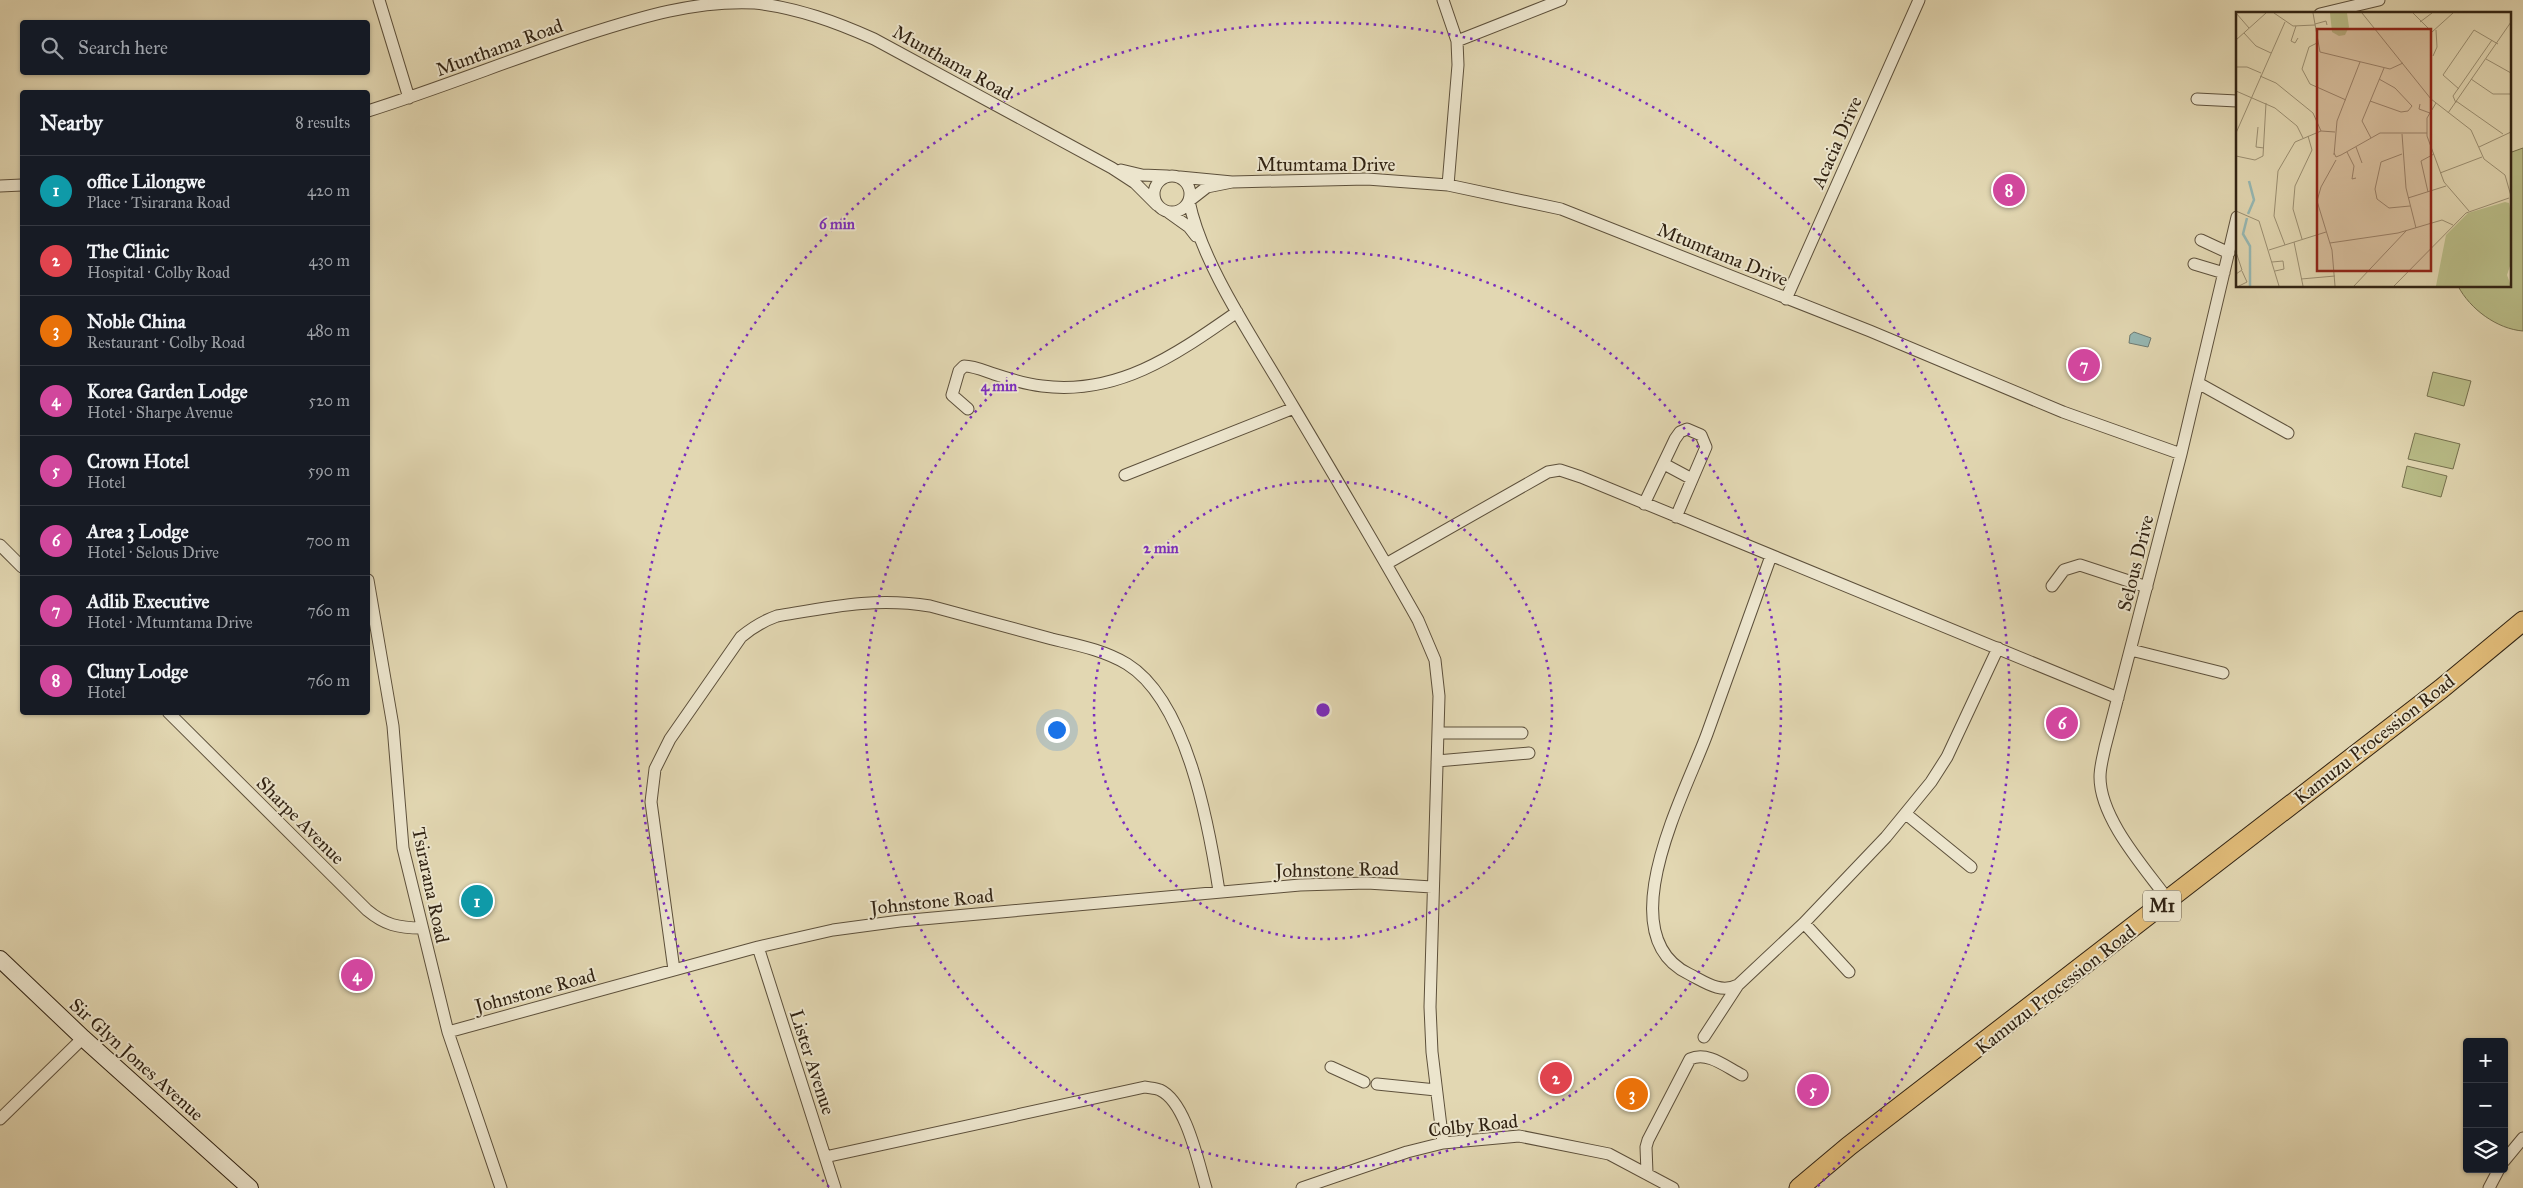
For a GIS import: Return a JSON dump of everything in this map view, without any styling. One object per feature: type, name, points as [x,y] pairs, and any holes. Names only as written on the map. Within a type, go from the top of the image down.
[{"type":"highway","name":"Kamuzu Procession Road","points":[[1799,1188],[1850,1146],[2441,689],[2523,621]]},
{"type":"main road","name":"Sir Glyn Jones Avenue","points":[[0,959],[82,1038],[250,1188]]},
{"type":"street","points":[[379,0],[409,98]]},
{"type":"street","points":[[1443,0],[1457,41],[1458,65],[1448,186]]},
{"type":"street","points":[[1457,41],[1561,0]]},
{"type":"street","name":"Acacia Drive","points":[[1786,299],[1919,0]]},
{"type":"street","points":[[2328,12],[2379,0]]},
{"type":"street","name":"Munthama Road","points":[[370,110],[494,66],[659,12],[705,4],[754,3],[817,16],[874,39],[1112,168]]},
{"type":"street","points":[[2197,99],[2236,101]]},
{"type":"street","points":[[1112,168],[1142,175],[1232,182]]},
{"type":"street","points":[[1112,168],[1135,183],[1158,205],[1189,227],[1205,248]]},
{"type":"street","points":[[1158,205],[1155,198],[1156,185],[1167,176]]},
{"type":"street","points":[[1180,177],[1188,184],[1191,195],[1189,201],[1205,248],[1237,312],[1418,620],[1435,660],[1439,696],[1430,1007],[1436,1090],[1443,1143]]},
{"type":"street","name":"Mtumtama Drive","points":[[1232,182],[1367,179],[1448,186],[1561,209],[1870,331],[2062,412],[2181,454]]},
{"type":"street","points":[[1168,212],[1181,210],[1207,187],[1232,182]]},
{"type":"street","points":[[0,186],[20,185]]},
{"type":"street","name":"Selous Drive","points":[[2169,901],[2138,860],[2110,815],[2103,800],[2100,777],[2101,766],[2181,454],[2236,222]]},
{"type":"street","points":[[2201,240],[2229,253]]},
{"type":"street","points":[[2194,264],[2224,273]]},
{"type":"street","points":[[968,408],[952,395],[959,370],[964,366],[1041,386],[1058,387],[1094,384],[1128,376],[1155,366],[1237,312]]},
{"type":"street","points":[[2198,383],[2288,433]]},
{"type":"street","points":[[1125,475],[1294,408]]},
{"type":"street","points":[[1644,504],[1680,432],[1687,429],[1701,435],[1706,447],[1676,517]]},
{"type":"street","points":[[1664,464],[1692,479]]},
{"type":"street","points":[[1386,564],[1548,472],[1560,470],[1569,472],[2118,698]]},
{"type":"street","points":[[0,545],[20,565]]},
{"type":"street","points":[[1738,985],[1724,990],[1717,988],[1672,964],[1664,954],[1654,928],[1654,890],[1664,839],[1702,748],[1771,556]]},
{"type":"street","points":[[2052,586],[2064,570],[2080,564],[2147,587]]},
{"type":"street","name":"Tsirarana Road","points":[[370,591],[394,726],[403,848],[448,1032],[500,1188]]},
{"type":"street","points":[[674,970],[651,802],[655,769],[661,754],[741,637],[752,628],[764,620],[777,616],[858,603],[902,602],[930,606],[1103,652],[1135,670],[1160,696],[1178,733],[1193,774],[1214,859],[1219,891]]},
{"type":"street","points":[[1704,1037],[1738,985],[1804,923],[1906,814],[1931,782],[1947,757],[1998,648]]},
{"type":"street","points":[[2131,650],[2223,673]]},
{"type":"street","name":"Sharpe Avenue","points":[[171,715],[366,910],[378,920],[394,927],[422,928]]},
{"type":"street","points":[[1438,733],[1522,733]]},
{"type":"street","points":[[1437,761],[1529,753]]},
{"type":"street","points":[[1906,814],[1971,867]]},
{"type":"street","name":"Johnstone Road","points":[[448,1032],[758,948],[867,925],[1219,891],[1332,884],[1432,887]]},
{"type":"street","points":[[1804,923],[1850,972]]},
{"type":"street","name":"Lister Avenue","points":[[758,948],[835,1188]]},
{"type":"street","points":[[0,1118],[82,1038]]},
{"type":"street","points":[[1648,1174],[1646,1147],[1648,1140],[1690,1059],[1700,1056],[1710,1058],[1742,1075]]},
{"type":"street","points":[[1331,1067],[1364,1082]]},
{"type":"street","points":[[1377,1084],[1436,1090]]},
{"type":"street","points":[[826,1157],[1145,1087],[1159,1089],[1170,1097],[1178,1110],[1206,1188]]},
{"type":"street","name":"Colby Road","points":[[1302,1188],[1406,1152],[1443,1143],[1499,1136],[1540,1138],[1609,1154],[1673,1188]]},
{"type":"street","points":[[2508,1156],[2523,1138]]},
{"type":"street","points":[[2489,1188],[2497,1173]]},
{"type":"green space","points":[[2523,148],[2523,331],[2504,326],[2485,316],[2477,310],[2459,288],[2510,288],[2510,153]]},
{"type":"green space","points":[[2433,372],[2471,381],[2464,406],[2427,396]]},
{"type":"green space","points":[[2415,433],[2460,444],[2453,469],[2408,459]]},
{"type":"green space","points":[[2407,466],[2447,476],[2441,497],[2402,487]]},
{"type":"water","points":[[2134,332],[2151,338],[2148,347],[2129,343],[2130,335]]},
{"type":"place","name":"Cluny Lodge","points":[[2009,190]]},
{"type":"place","name":"Adlib Executive","points":[[2084,365]]},
{"type":"place","name":"Area 3 Lodge","points":[[2062,723]]},
{"type":"place","name":"office Lilongwe","points":[[477,901]]},
{"type":"place","name":"Korea Garden Lodge","points":[[357,975]]},
{"type":"place","name":"The Clinic","points":[[1556,1078]]},
{"type":"place","name":"Crown Hotel","points":[[1813,1090]]},
{"type":"place","name":"Noble China","points":[[1632,1094]]}]
